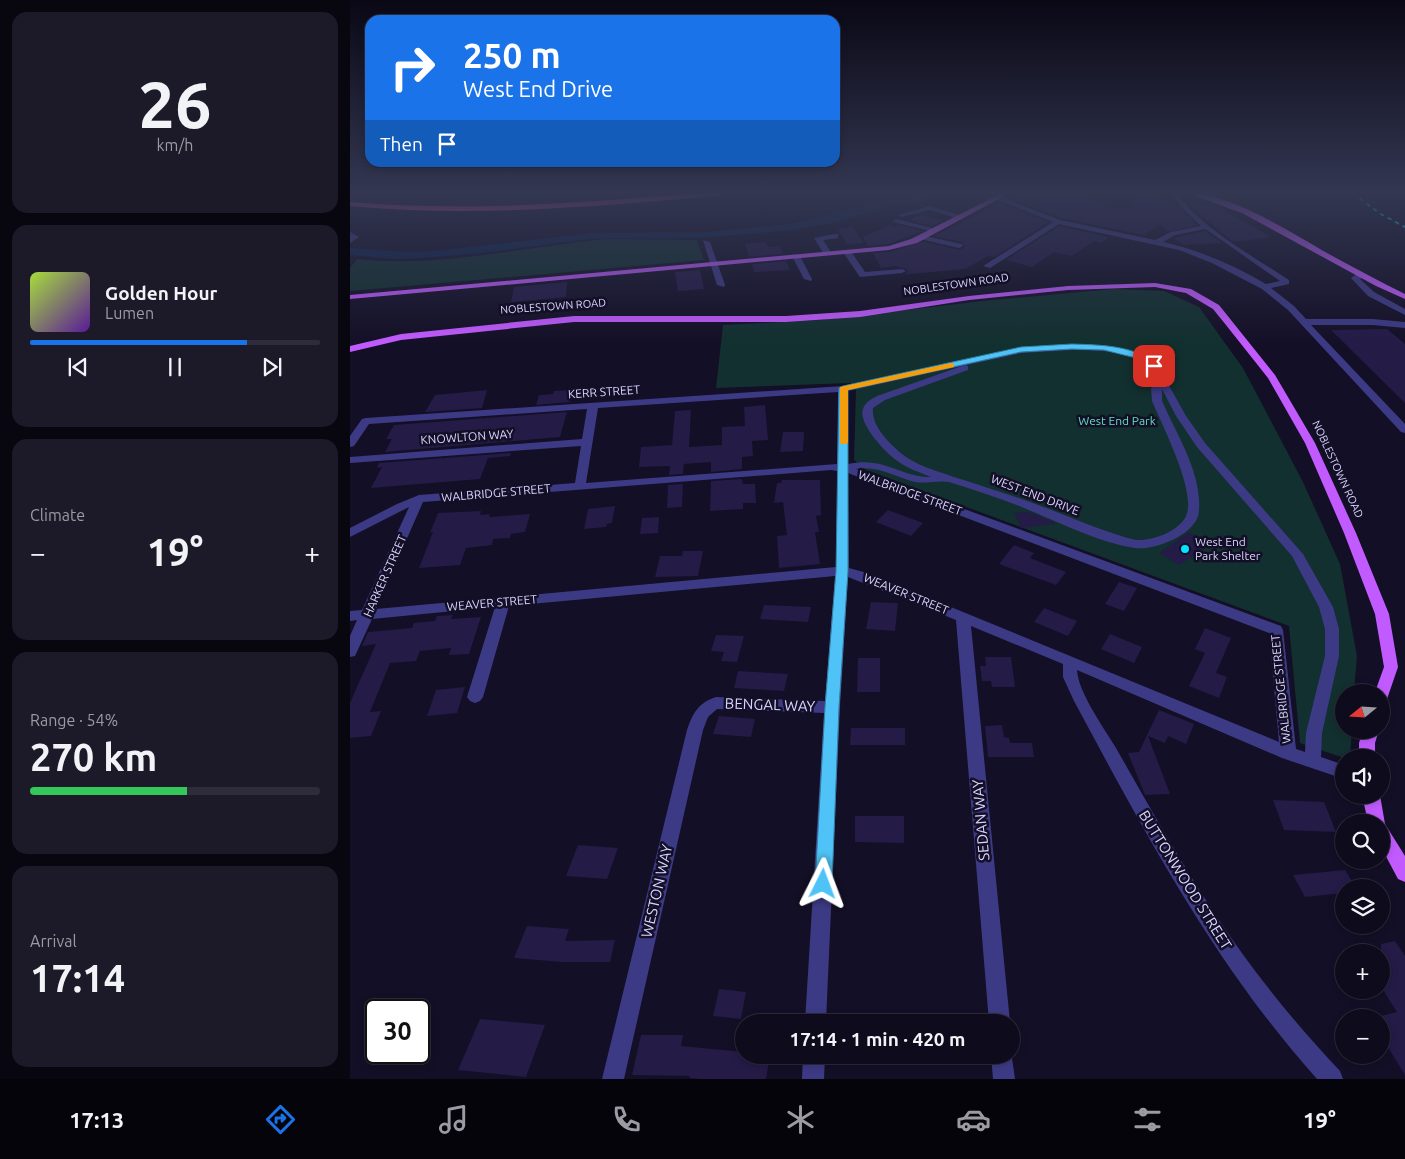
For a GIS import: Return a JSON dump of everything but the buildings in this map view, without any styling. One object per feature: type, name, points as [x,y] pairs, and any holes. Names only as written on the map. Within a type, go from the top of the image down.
[{"type":"main road","points":[[350,297],[828,254],[900,246],[906,243]]},
{"type":"main road","points":[[1303,243],[1405,297]]},
{"type":"main road","name":"NOBLESTOWN ROAD","points":[[350,349],[401,337],[574,319],[786,319],[860,314],[969,298],[1068,288],[1155,285],[1188,291],[1216,307],[1229,323],[1272,378],[1310,444],[1350,533],[1382,614],[1391,667],[1386,684]]},
{"type":"main road","points":[[1390,846],[1405,873]]},
{"type":"street","points":[[706,243],[721,285]]},
{"type":"street","points":[[821,243],[828,254]]},
{"type":"street","points":[[948,243],[959,246]]},
{"type":"street","points":[[987,266],[1024,243]]},
{"type":"street","points":[[1162,243],[1215,261],[1264,287],[1305,322],[1405,430]]},
{"type":"street","points":[[1230,243],[1286,282],[1264,287]]},
{"type":"street","points":[[847,252],[863,275],[902,271]]},
{"type":"street","points":[[796,256],[808,279]]},
{"type":"street","points":[[1361,275],[1355,278],[1365,289],[1405,312]]},
{"type":"street","points":[[1305,322],[1405,324]]},
{"type":"street","name":"WEST END DRIVE","points":[[843,388],[1021,350],[1072,347],[1104,348],[1130,353],[1147,360],[1154,366],[1181,416],[1201,445],[1297,554],[1326,607],[1332,629],[1332,656],[1314,733],[1313,763]]},
{"type":"street","name":"WEST END DRIVE","points":[[975,359],[972,364],[954,373],[880,398],[872,403],[868,408],[867,418],[875,432],[899,457],[920,469],[1027,505],[1112,538],[1136,544],[1153,543],[1168,538],[1186,525],[1193,514],[1194,496],[1191,480],[1157,401],[1156,388],[1164,385]]},
{"type":"street","points":[[816,1014],[832,707],[842,571],[843,388]]},
{"type":"street","name":"KERR STREET","points":[[350,444],[366,421],[843,388]]},
{"type":"street","points":[[580,486],[594,406]]},
{"type":"street","name":"KNOWLTON WAY","points":[[350,460],[587,442]]},
{"type":"street","points":[[844,468],[873,465],[922,481],[934,481],[947,477]]},
{"type":"street","name":"WALBRIDGE STREET","points":[[350,533],[400,506],[419,500],[831,467],[844,468],[1276,630],[1288,753]]},
{"type":"street","name":"HARKER STREET","points":[[350,652],[419,500]]},
{"type":"street","name":"WEAVER STREET","points":[[350,616],[842,571],[862,576],[1288,753],[1335,769]]},
{"type":"street","points":[[475,697],[503,602]]},
{"type":"street","name":"SEDAN WAY","points":[[963,617],[998,1014]]},
{"type":"street","name":"BUTTONWOOD STREET","points":[[1070,661],[1070,677],[1078,697],[1157,838],[1241,971],[1278,1019],[1332,1079]]},
{"type":"street","name":"BENGAL WAY","points":[[708,705],[729,703],[832,707]]},
{"type":"street","name":"WESTON WAY","points":[[613,1079],[694,730],[702,710],[708,705]]},
{"type":"street","points":[[813,1079],[814,1064]]},
{"type":"street","points":[[1003,1064],[1004,1079]]},
{"type":"green space","points":[[572,243],[698,243],[704,260],[350,291],[350,268],[357,259],[419,261]]},
{"type":"green space","name":"West End Park","points":[[1114,289],[1164,291],[1199,307],[1243,368],[1303,482],[1340,564],[1357,656],[1355,684],[1335,684],[1335,739],[1351,739],[1351,749],[1335,749],[1335,755],[1300,743],[1289,626],[866,470],[854,460],[856,390],[851,383],[716,388],[723,325],[820,320],[983,301]]},
{"type":"water","points":[[503,243],[557,243],[484,253],[422,258],[395,259],[350,255],[350,248],[405,252],[435,251]]},
{"type":"slow traffic","points":[[843,442],[843,388],[951,366]]},
{"type":"place","name":"West End Park Shelter","points":[[1185,549]]},
{"type":"route","points":[[823,884],[832,707],[842,571],[843,388],[1004,352],[1021,350],[1072,347],[1104,348],[1139,356],[1154,366]]}]
